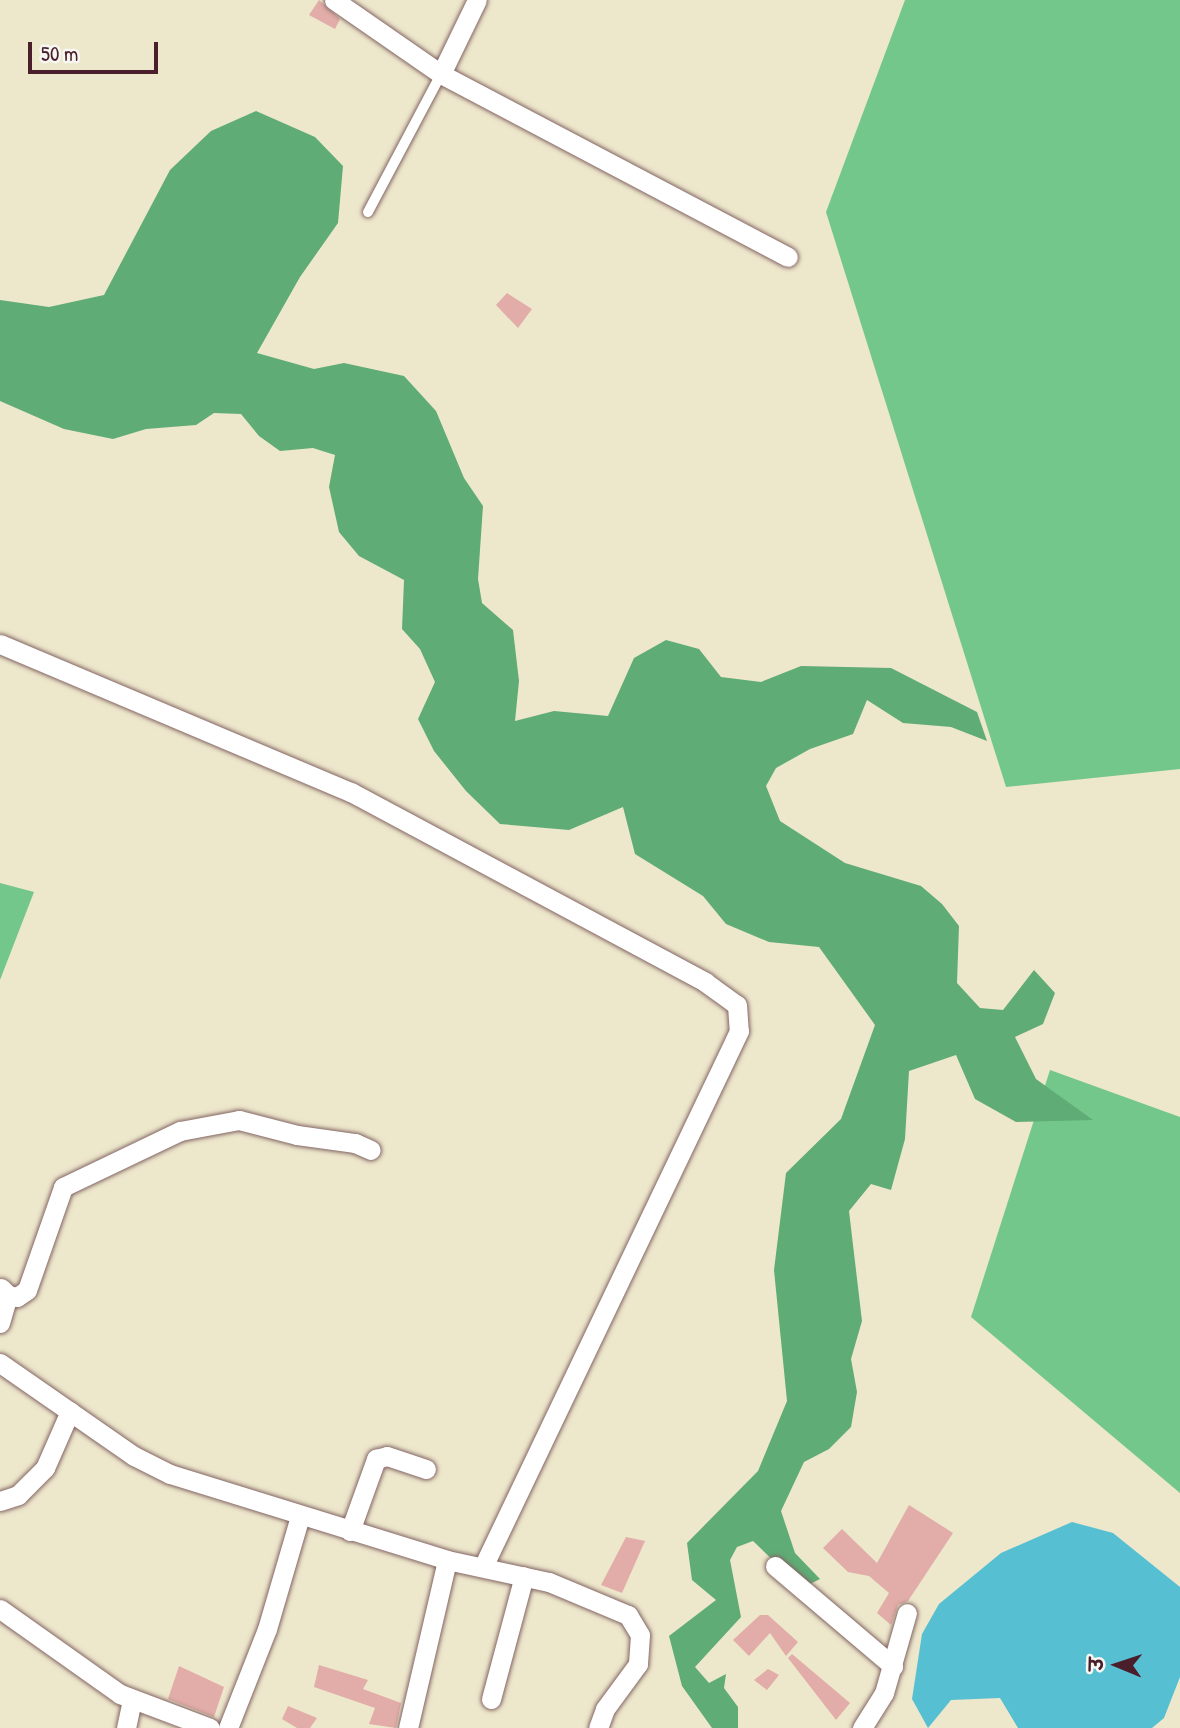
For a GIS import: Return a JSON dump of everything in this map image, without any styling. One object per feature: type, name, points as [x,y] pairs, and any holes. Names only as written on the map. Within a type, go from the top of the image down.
[{"type":"street","points":[[334,0],[441,74],[788,257]]},
{"type":"street","points":[[441,74],[477,0]]},
{"type":"street","points":[[0,645],[351,792],[705,982],[737,1005],[738,1031],[484,1565]]},
{"type":"street","points":[[0,1323],[4,1291],[17,1297],[27,1290],[63,1187],[180,1131],[239,1119],[297,1135],[340,1139],[371,1150]]},
{"type":"street","points":[[0,1363],[153,1467],[300,1516],[447,1560],[484,1565],[524,1576],[609,1605],[636,1623],[641,1646],[638,1664],[605,1709],[598,1728]]},
{"type":"street","points":[[0,1501],[18,1495],[45,1468],[70,1412]]},
{"type":"street","points":[[350,1531],[376,1459],[387,1456],[426,1469]]},
{"type":"street","points":[[228,1728],[267,1629],[300,1516]]},
{"type":"street","points":[[408,1728],[447,1560]]},
{"type":"street","points":[[775,1566],[893,1666]]},
{"type":"street","points":[[491,1699],[524,1576]]},
{"type":"street","points":[[0,1609],[132,1700],[210,1728]]},
{"type":"street","points":[[871,1724],[893,1666],[907,1613]]},
{"type":"street","points":[[126,1728],[132,1700]]},
{"type":"lane","points":[[368,212],[441,74]]},
{"type":"green space","points":[[905,0],[1180,0],[1180,769],[1006,787],[826,212]]},
{"type":"green space","points":[[256,111],[315,137],[343,166],[338,223],[300,277],[257,353],[314,369],[344,363],[404,376],[436,411],[464,478],[483,506],[478,579],[482,603],[513,630],[519,681],[515,721],[554,711],[608,716],[634,658],[666,640],[699,649],[721,677],[761,682],[801,666],[891,668],[977,712],[987,741],[951,727],[903,723],[867,700],[853,734],[810,749],[776,768],[766,786],[780,821],[845,863],[921,886],[942,904],[959,926],[957,983],[980,1008],[1003,1010],[1034,970],[1055,993],[1043,1024],[1015,1037],[1036,1079],[1093,1120],[1016,1122],[975,1099],[956,1055],[909,1071],[905,1139],[891,1190],[871,1184],[849,1211],[862,1321],[851,1359],[857,1392],[851,1427],[829,1449],[804,1462],[781,1511],[795,1553],[820,1579],[802,1588],[753,1541],[737,1547],[730,1560],[741,1617],[695,1667],[709,1683],[726,1674],[724,1688],[738,1707],[738,1728],[712,1728],[682,1686],[669,1636],[716,1600],[692,1580],[687,1543],[758,1471],[787,1401],[774,1270],[786,1173],[841,1119],[875,1025],[819,947],[769,942],[726,924],[703,896],[635,854],[623,807],[569,830],[500,824],[466,791],[434,751],[418,719],[435,682],[420,649],[402,629],[404,580],[359,556],[339,532],[329,487],[335,455],[313,448],[280,451],[259,436],[241,414],[214,413],[196,425],[146,429],[113,439],[64,429],[0,401],[0,300],[49,307],[104,295],[170,170],[211,131]]},
{"type":"green space","points":[[0,883],[34,892],[0,980]]},
{"type":"green space","points":[[1050,1070],[1180,1117],[1180,1493],[971,1317]]},
{"type":"water","points":[[1072,1522],[1113,1533],[1180,1587],[1180,1677],[1164,1718],[1152,1728],[1018,1728],[1000,1698],[951,1700],[928,1728],[912,1699],[922,1634],[939,1604],[1001,1553]]},
{"type":"building","points":[[319,0],[340,19],[335,29],[309,15]]},
{"type":"building","points":[[507,293],[532,309],[518,328],[496,305]]},
{"type":"building","points":[[909,1505],[953,1533],[908,1601],[898,1605],[891,1625],[877,1613],[889,1593],[869,1576],[848,1572],[823,1548],[842,1529],[877,1563]]},
{"type":"building","points":[[626,1537],[645,1541],[622,1593],[601,1585]]},
{"type":"building","points":[[760,1615],[768,1615],[798,1642],[786,1656],[770,1633],[749,1656],[733,1640]]},
{"type":"building","points":[[792,1654],[850,1703],[836,1720],[788,1658]]},
{"type":"building","points":[[319,1665],[368,1680],[363,1689],[401,1703],[396,1728],[369,1724],[375,1708],[314,1687]]},
{"type":"building","points":[[179,1666],[224,1687],[214,1717],[168,1699]]},
{"type":"building","points":[[768,1669],[779,1675],[767,1690],[754,1680]]},
{"type":"building","points":[[288,1706],[317,1718],[310,1728],[297,1728],[282,1719]]}]
